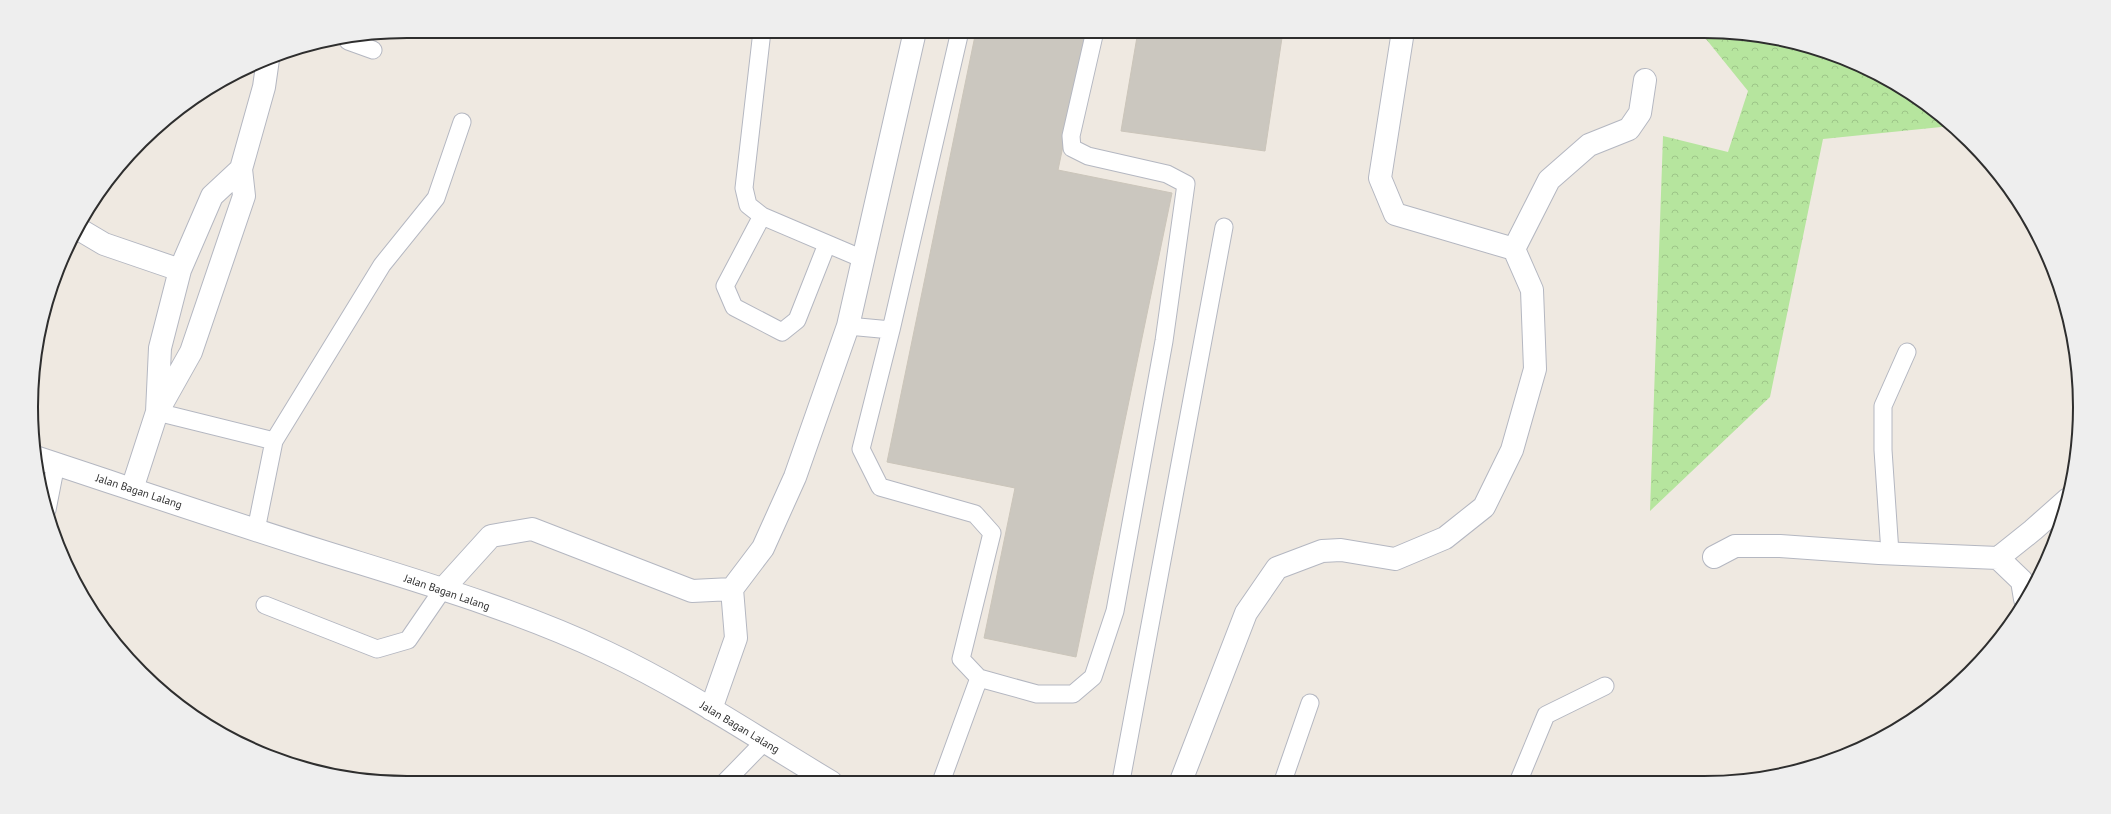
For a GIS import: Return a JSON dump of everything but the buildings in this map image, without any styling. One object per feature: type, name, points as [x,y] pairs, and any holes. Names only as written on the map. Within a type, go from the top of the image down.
[{"type":"street","points":[[711,709],[736,638],[732,589],[763,548],[796,477],[848,326],[913,38]]},
{"type":"street","points":[[1402,38],[1380,178],[1394,214],[1514,249]]},
{"type":"street","points":[[132,489],[157,412],[191,352],[244,196],[241,169],[264,87],[267,66]]},
{"type":"street","points":[[1514,249],[1549,180],[1589,145],[1629,129],[1640,113],[1645,80]]},
{"type":"street","points":[[157,412],[160,348],[180,270],[212,196],[241,169]]},
{"type":"street","points":[[82,231],[104,244],[180,270]]},
{"type":"street","points":[[1183,776],[1246,613],[1277,568],[1322,552],[1341,550],[1395,559],[1445,538],[1484,507],[1512,450],[1535,369],[1532,290],[1514,249]]},
{"type":"street","name":"Jalan Bagan Lalang","points":[[47,461],[256,530],[443,589],[544,626],[607,652],[711,709],[821,776]]},
{"type":"street","points":[[1714,557],[1735,546],[1780,546],[1998,558],[2034,530],[2059,508]]},
{"type":"street","points":[[443,589],[491,536],[532,529],[692,591],[732,589]]},
{"type":"street","points":[[1998,558],[2022,581],[2023,593]]},
{"type":"lane","points":[[761,38],[744,188],[748,205],[762,216],[863,259]]},
{"type":"lane","points":[[958,38],[891,330],[861,449],[880,487],[975,514],[992,533],[961,659],[978,678],[1037,694],[1073,694],[1093,677],[1115,611],[1163,348],[1186,184],[1167,174],[1088,156],[1072,148],[1070,136],[1093,38]]},
{"type":"lane","points":[[351,42],[373,50]]},
{"type":"lane","points":[[256,530],[274,441],[382,265],[436,198],[462,122]]},
{"type":"lane","points":[[762,216],[724,286],[734,307],[782,332],[798,320],[827,244]]},
{"type":"lane","points":[[1122,776],[1224,227]]},
{"type":"lane","points":[[848,326],[891,330]]},
{"type":"lane","points":[[1890,553],[1883,450],[1884,406],[1907,352]]},
{"type":"lane","points":[[157,412],[274,441]]},
{"type":"lane","points":[[47,461],[47,487]]},
{"type":"lane","points":[[265,605],[377,649],[408,640],[443,589]]},
{"type":"lane","points":[[943,776],[978,678]]},
{"type":"lane","points":[[1522,776],[1546,715],[1605,686]]},
{"type":"lane","points":[[1285,776],[1310,703]]},
{"type":"lane","points":[[731,776],[764,742]]},
{"type":"green space","points":[[1706,39],[1752,41],[1776,45],[1823,58],[1845,66],[1888,87],[1929,114],[1943,127],[1823,139],[1770,397],[1650,511],[1663,136],[1728,152],[1748,91]]}]
